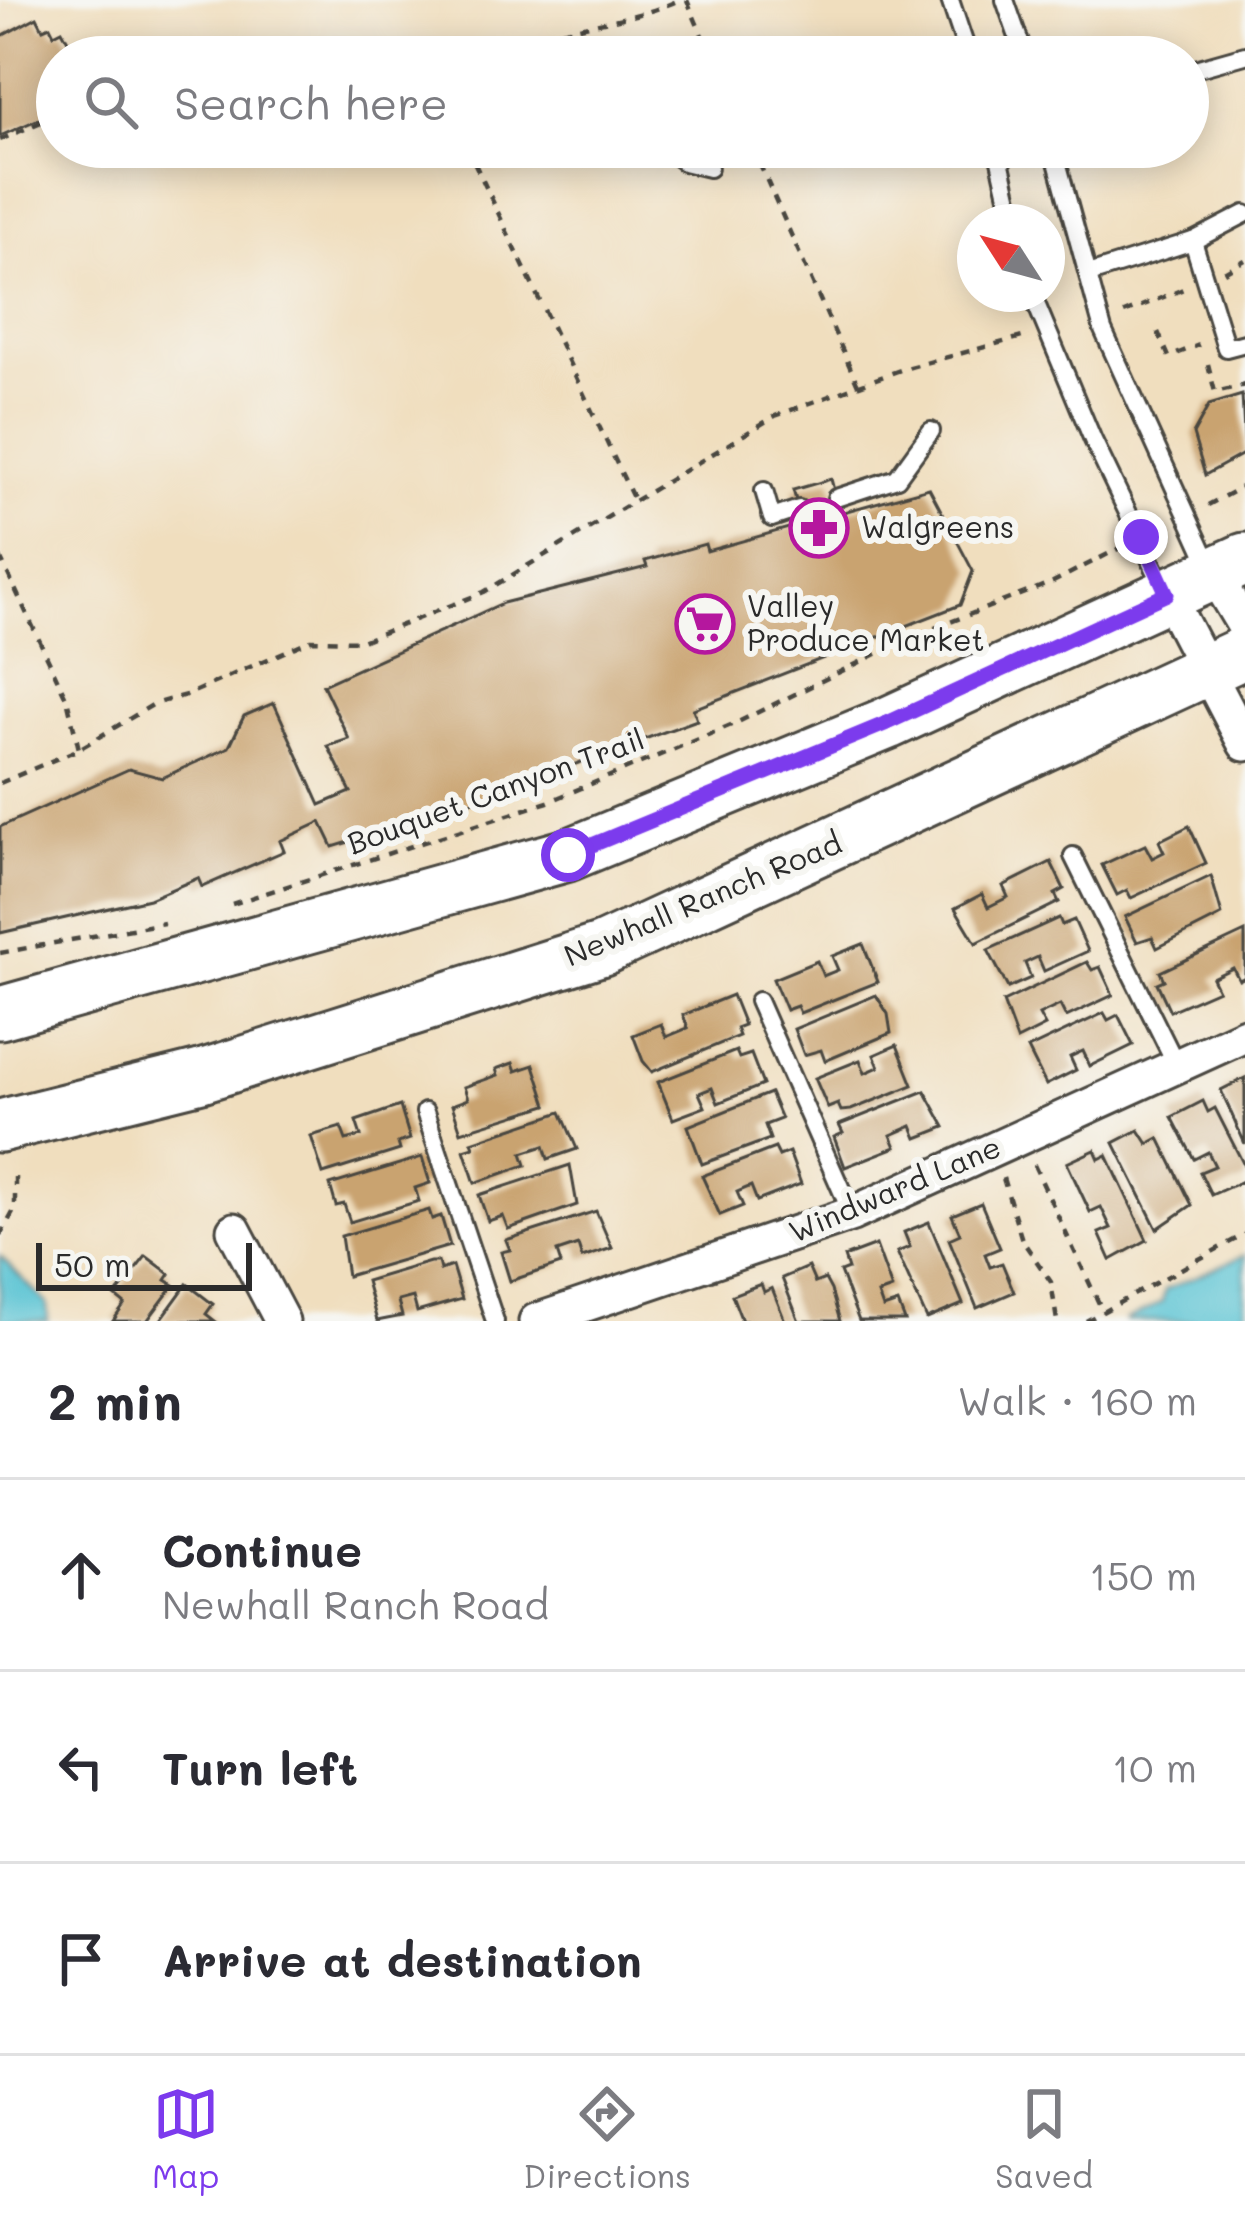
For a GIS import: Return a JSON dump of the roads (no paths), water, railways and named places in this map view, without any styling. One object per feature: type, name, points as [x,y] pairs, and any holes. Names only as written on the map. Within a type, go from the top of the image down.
[{"type":"main road","points":[[0,1013],[568,855],[887,723],[1230,567]]},
{"type":"main road","name":"Newhall Ranch Road","points":[[0,1126],[202,1076],[604,950],[1227,661]]},
{"type":"main road","points":[[0,985],[72,995]]},
{"type":"street","points":[[1230,567],[1245,627]]},
{"type":"street","points":[[1167,594],[1227,661],[1245,744]]},
{"type":"street","name":"Windward Lane","points":[[536,1321],[852,1214],[1245,1035]]},
{"type":"street","points":[[233,1230],[283,1321]]},
{"type":"lane","points":[[950,0],[962,36]]},
{"type":"lane","points":[[1005,0],[1017,36]]},
{"type":"lane","points":[[1209,65],[1245,55]]},
{"type":"lane","points":[[1002,168],[1010,204]]},
{"type":"lane","points":[[1059,168],[1100,318],[1184,514],[1230,567]]},
{"type":"lane","points":[[1089,274],[1193,241],[1245,214]]},
{"type":"lane","points":[[1193,241],[1226,348],[1245,344]]},
{"type":"lane","points":[[1040,312],[1093,440],[1167,594]]},
{"type":"lane","points":[[836,498],[897,478],[931,431]]},
{"type":"lane","points":[[764,491],[772,518],[799,509]]},
{"type":"lane","points":[[1073,856],[1178,1066]]},
{"type":"lane","points":[[758,1001],[852,1214]]},
{"type":"lane","points":[[425,1112],[495,1321]]},
{"type":"water","points":[[1245,1255],[1245,1321],[1125,1321],[1162,1302],[1165,1290]]},
{"type":"water","points":[[0,1256],[47,1304],[48,1321],[0,1321]]},
{"type":"place","name":"Walgreens","points":[[819,528]]},
{"type":"place","name":"Valley Produce Market","points":[[705,624]]}]
